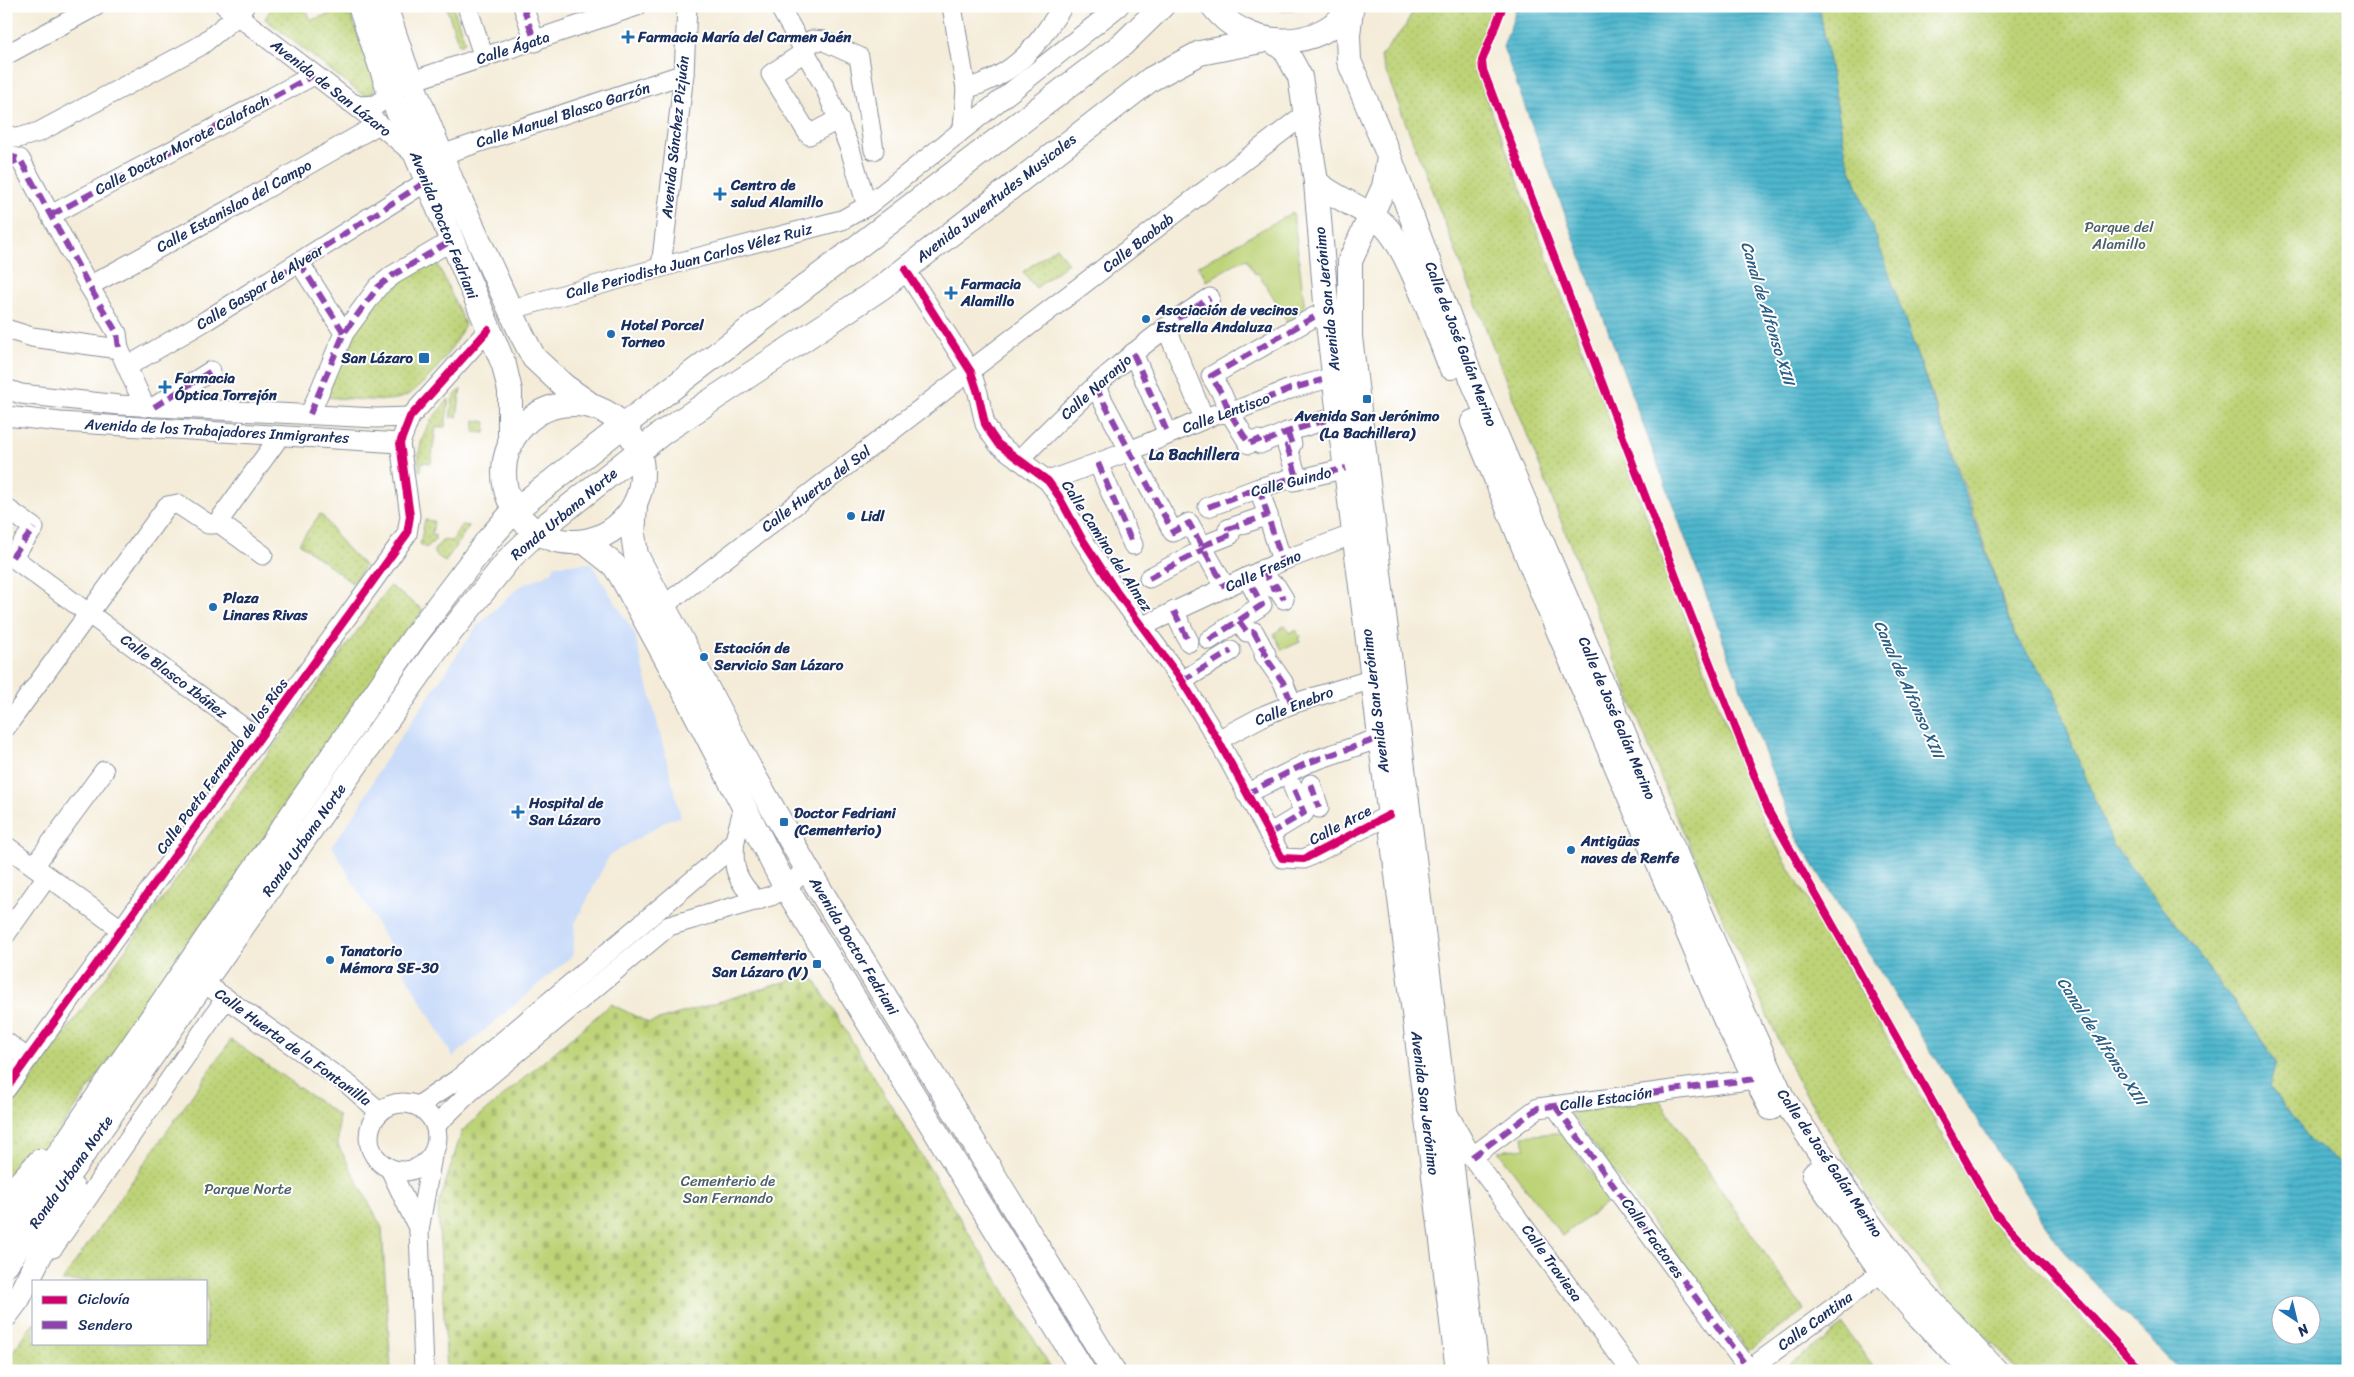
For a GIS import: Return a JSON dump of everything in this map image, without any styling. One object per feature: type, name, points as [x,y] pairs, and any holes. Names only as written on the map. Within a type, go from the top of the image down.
[{"type":"main road","name":"Avenida Doctor Fedriani","points":[[360,6],[389,90],[415,155],[504,365],[510,391],[510,446]]},
{"type":"main road","name":"Avenida Doctor Fedriani","points":[[385,6],[441,156],[509,310],[534,358],[564,386],[624,425]]},
{"type":"main road","points":[[640,452],[633,437],[624,425],[1123,44],[1162,6]]},
{"type":"main road","points":[[1213,6],[1237,28],[1269,40]]},
{"type":"main road","name":"Avenida Juventudes Musicales","points":[[640,452],[662,433],[881,288],[1151,80],[1200,53],[1269,40],[1292,41],[1318,34],[1341,19],[1351,8]]},
{"type":"main road","name":"Calle de José Galán Merino","points":[[1351,8],[1348,35],[1349,61],[1389,156],[1472,379],[1743,1012],[1782,1097],[1862,1214],[1911,1280],[1996,1371]]},
{"type":"main road","name":"Avenida San Jerónimo","points":[[1269,40],[1286,51],[1300,77],[1316,182],[1327,315],[1389,815],[1451,1158],[1458,1371]]},
{"type":"main road","name":"Avenida San Jerónimo","points":[[1389,156],[1384,187],[1350,261],[1350,338],[1477,1371]]},
{"type":"main road","name":"Calle de José Galán Merino","points":[[1316,182],[1341,200],[1370,215],[1386,227],[1400,248],[1415,279],[1547,604],[1726,1021],[1769,1105],[1882,1272],[1917,1314],[1972,1371]]},
{"type":"main road","points":[[594,407],[566,404],[550,407],[535,415],[523,425],[510,446],[503,467],[507,498],[514,511],[536,533],[560,542],[585,542],[610,532],[626,519],[635,506]]},
{"type":"main road","name":"Ronda Urbana Norte","points":[[6,1264],[102,1108],[415,636],[488,540],[514,511],[624,425]]},
{"type":"main road","name":"Avenida Doctor Fedriani","points":[[640,452],[643,474],[635,506],[633,534],[636,555],[662,607],[761,789],[806,867],[1113,1371]]},
{"type":"main road","name":"Ronda Urbana Norte","points":[[6,1233],[102,1108],[204,983],[437,649],[509,559],[536,533],[640,452]]},
{"type":"main road","name":"Avenida Doctor Fedriani","points":[[585,542],[614,565],[620,574],[682,687],[786,888],[1083,1371]]},
{"type":"main road","points":[[6,1198],[102,1108]]},
{"type":"main road","points":[[12,1307],[102,1108]]},
{"type":"street","points":[[6,55],[96,6]]},
{"type":"street","points":[[467,6],[484,58]]},
{"type":"street","points":[[523,6],[534,42]]},
{"type":"street","name":"Calle Ágata","points":[[348,101],[360,106],[376,105],[382,102],[389,90],[412,81],[534,42],[593,14],[637,6]]},
{"type":"street","name":"Avenida Sánchez Pizjuán","points":[[661,267],[684,74],[687,6]]},
{"type":"street","points":[[779,6],[806,51],[839,118],[867,206],[1119,6]]},
{"type":"street","points":[[952,6],[966,89],[963,128]]},
{"type":"street","points":[[966,89],[984,84],[1019,62],[1036,47],[1064,6]]},
{"type":"street","points":[[6,134],[18,138],[39,132],[200,46],[235,9]]},
{"type":"street","name":"Avenida de San Lázaro","points":[[235,9],[415,155]]},
{"type":"street","points":[[839,118],[809,135],[771,74],[806,51],[812,40],[824,41],[859,57],[874,150]]},
{"type":"street","points":[[1036,47],[1064,51]]},
{"type":"street","name":"Calle Manuel Blasco Garzón","points":[[441,156],[684,74]]},
{"type":"street","name":"Calle Doctor Morote Calafach","points":[[51,215],[314,75]]},
{"type":"street","name":"Calle Baobab","points":[[970,372],[1305,114]]},
{"type":"street","name":"Calle Estanislao del Campo","points":[[89,286],[234,207],[379,124]]},
{"type":"street","points":[[415,155],[441,156]]},
{"type":"street","points":[[11,159],[51,215],[117,333],[119,349],[149,407],[211,371]]},
{"type":"street","name":"Calle Gaspar de Alvear","points":[[128,366],[208,320],[427,181]]},
{"type":"street","name":"Calle Periodista Juan Carlos Vélez Ruiz","points":[[509,310],[661,267],[842,220],[867,206]]},
{"type":"street","points":[[310,414],[344,333],[378,287],[393,275],[451,240]]},
{"type":"street","points":[[299,262],[344,333]]},
{"type":"street","name":"Calle Camino del Almez","points":[[905,269],[970,372],[978,392],[985,424],[990,434],[998,444],[1048,481],[1058,494],[1081,537],[1116,591],[1182,682],[1218,740],[1282,858],[1304,859]]},
{"type":"street","name":"Calle Naranjo","points":[[1019,460],[1133,353],[1172,322],[1210,298]]},
{"type":"street","points":[[1314,318],[1211,376],[1249,444],[1258,440],[1260,444],[1287,432],[1339,416]]},
{"type":"street","points":[[1172,322],[1204,418]]},
{"type":"street","points":[[6,329],[32,336],[119,349]]},
{"type":"street","points":[[400,443],[410,417],[488,330]]},
{"type":"street","points":[[1133,353],[1168,434]]},
{"type":"street","name":"Calle Huerta del Sol","points":[[662,607],[970,372]]},
{"type":"street","name":"Calle Lentisco","points":[[1048,481],[1130,451],[1204,418],[1216,414],[1230,413],[1290,389],[1322,380]]},
{"type":"street","points":[[1096,386],[1173,532],[1189,523],[1225,587]]},
{"type":"street","points":[[6,416],[14,392]]},
{"type":"street","name":"Avenida de los Trabajadores Inmigrantes","points":[[14,392],[149,407],[410,417]]},
{"type":"street","name":"Avenida de los Trabajadores Inmigrantes","points":[[6,416],[60,422],[400,443]]},
{"type":"street","points":[[1287,432],[1292,444],[1286,446],[1298,480]]},
{"type":"street","points":[[6,727],[167,506],[178,504],[208,524],[218,522],[280,436]]},
{"type":"street","name":"Calle Poeta Fernando de los Ríos","points":[[6,1089],[407,534],[410,516],[400,443]]},
{"type":"street","points":[[1098,463],[1133,545]]},
{"type":"street","name":"Calle Guindo","points":[[1208,507],[1292,478],[1293,482],[1346,468]]},
{"type":"street","points":[[1259,488],[1282,561]]},
{"type":"street","name":"Calle Blasco Ibáñez","points":[[6,508],[34,528],[12,557],[259,739]]},
{"type":"street","points":[[1149,578],[1230,534],[1228,529],[1268,515]]},
{"type":"street","points":[[218,522],[263,555]]},
{"type":"street","name":"Calle Fresno","points":[[1143,626],[1282,561],[1354,534]]},
{"type":"street","points":[[1255,573],[1274,588],[1276,586],[1284,599]]},
{"type":"street","points":[[1209,640],[1262,604],[1255,573]]},
{"type":"street","points":[[1174,612],[1189,642]]},
{"type":"street","points":[[1240,620],[1247,632],[1254,632],[1262,643],[1266,654],[1264,656],[1282,682],[1292,704]]},
{"type":"street","points":[[1182,682],[1231,651]]},
{"type":"street","name":"Calle Enebro","points":[[1218,740],[1265,715],[1292,704],[1373,679]]},
{"type":"street","points":[[1246,794],[1307,763],[1380,738]]},
{"type":"street","points":[[6,934],[41,871],[104,771]]},
{"type":"street","points":[[1269,834],[1304,813],[1307,795]]},
{"type":"street","points":[[744,806],[733,862],[746,889],[757,901]]},
{"type":"street","name":"Calle Arce","points":[[1304,859],[1389,815]]},
{"type":"street","points":[[418,1106],[458,1079],[675,896],[718,859],[736,840]]},
{"type":"street","points":[[6,846],[121,930]]},
{"type":"street","points":[[436,1126],[470,1092],[668,926],[757,901],[786,888],[798,878],[806,867]]},
{"type":"street","points":[[668,926],[675,896]]},
{"type":"street","name":"Calle Huerta de la Fontanilla","points":[[204,983],[349,1085],[380,1112]]},
{"type":"street","points":[[12,1307],[226,998]]},
{"type":"street","points":[[6,1042],[28,1059]]},
{"type":"street","name":"Calle Estación","points":[[1451,1158],[1538,1108],[1755,1079]]},
{"type":"street","points":[[424,1371],[419,1230],[432,1156],[438,1136],[436,1126],[426,1111],[418,1106],[398,1103],[380,1112],[373,1121],[370,1143],[373,1154],[390,1169],[413,1170],[424,1165],[432,1156]]},
{"type":"street","name":"Calle Factores","points":[[1555,1106],[1749,1370]]},
{"type":"street","name":"Calle Traviesa","points":[[1451,1158],[1631,1371]]},
{"type":"street","points":[[390,1169],[419,1230]]},
{"type":"street","name":"Calle Cantina","points":[[1749,1370],[1882,1272]]},
{"type":"shaded area","name":"Hospital de San Lázaro","points":[[591,563],[635,634],[681,817],[668,820],[609,856],[575,924],[573,955],[453,1057],[332,846],[360,806],[381,766],[477,626],[519,587],[552,572],[555,565]]},
{"type":"green space","points":[[272,6],[305,6],[311,20],[348,8],[375,81],[374,92],[366,96],[360,93],[265,19]]},
{"type":"green space","points":[[446,6],[453,6],[465,42],[459,45]]},
{"type":"green space","points":[[1260,6],[1305,6],[1286,11]]},
{"type":"green space","points":[[1416,6],[1495,6],[1474,66],[1764,824],[1994,1224],[2132,1371],[2019,1371],[1960,1310],[1878,1211],[1797,1080],[1674,811],[1380,57],[1406,25]]},
{"type":"green space","name":"Parque del Alamillo","points":[[1819,6],[2348,6],[2348,1168],[2313,1143],[2269,1087],[2276,1061],[2185,936],[2113,845],[2072,744],[2054,691],[2014,634],[1967,493],[1846,155]]},
{"type":"green space","points":[[1293,212],[1306,318],[1289,328],[1282,311],[1258,273],[1255,274],[1247,259],[1234,264],[1207,281],[1198,266]]},
{"type":"green space","points":[[1056,247],[1068,263],[1036,288],[1023,272]]},
{"type":"green space","points":[[433,254],[465,324],[438,367],[419,387],[400,398],[374,400],[323,397],[333,368],[380,289]]},
{"type":"green space","points":[[461,389],[457,417],[450,417],[453,398]]},
{"type":"green space","points":[[449,399],[445,427],[436,427],[431,463],[422,462],[421,471],[418,470],[420,448],[425,431],[429,423]]},
{"type":"green space","points":[[475,420],[486,422],[485,433],[474,432]]},
{"type":"green space","points":[[320,514],[342,543],[365,566],[352,583],[299,543]]},
{"type":"green space","points":[[425,520],[434,521],[432,534],[435,535],[435,540],[426,548],[420,544]]},
{"type":"green space","points":[[461,525],[469,526],[445,562],[434,553],[434,550],[443,540],[452,541]]},
{"type":"green space","points":[[390,586],[423,610],[58,1133],[6,1193],[6,1114]]},
{"type":"green space","points":[[1285,625],[1289,633],[1296,630],[1300,637],[1298,638],[1300,642],[1282,650],[1274,634]]},
{"type":"green space","name":"Cementerio de San Fernando","points":[[811,974],[1053,1371],[447,1371],[438,1207],[462,1131],[611,1004],[649,1023]]},
{"type":"green space","name":"Parque Norte","points":[[231,1040],[338,1115],[338,1145],[382,1228],[391,1371],[6,1371],[6,1361],[32,1325],[32,1344],[208,1344],[208,1280],[63,1280]]},
{"type":"green space","points":[[1656,1095],[1804,1310],[1748,1351],[1565,1106]]},
{"type":"green space","points":[[1568,1132],[1570,1144],[1611,1200],[1562,1236],[1498,1151],[1525,1148],[1523,1136]]},
{"type":"green space","points":[[1843,1325],[1876,1371],[1782,1371]]},
{"type":"water","name":"Canal de Alfonso XIII","points":[[1515,6],[1819,6],[1846,155],[2014,634],[2054,691],[2072,744],[2113,845],[2185,936],[2276,1062],[2269,1087],[2313,1143],[2348,1168],[2348,1371],[2181,1371],[2064,1252],[1909,1018],[1796,837],[1503,47],[1514,17]]},
{"type":"marked path","points":[[523,6],[535,42]]},
{"type":"marked path","points":[[51,215],[314,75]]},
{"type":"marked path","points":[[6,155],[20,159],[89,286],[117,333],[119,349]]},
{"type":"marked path","points":[[6,165],[20,159]]},
{"type":"marked path","points":[[278,276],[427,181]]},
{"type":"marked path","points":[[310,414],[344,333],[378,287],[393,275],[451,241]]},
{"type":"marked path","points":[[299,262],[344,333]]},
{"type":"marked path","points":[[1178,318],[1210,298]]},
{"type":"marked path","points":[[201,324],[215,315]]},
{"type":"marked path","points":[[1314,317],[1211,376],[1249,444],[1258,440],[1260,444],[1287,432],[1339,416]]},
{"type":"marked path","points":[[1133,353],[1168,434]]},
{"type":"marked path","points":[[154,407],[211,371]]},
{"type":"marked path","points":[[1230,413],[1290,389],[1322,380]]},
{"type":"marked path","points":[[1095,386],[1173,532],[1189,523],[1225,587]]},
{"type":"marked path","points":[[1287,432],[1292,444],[1287,446],[1298,480]]},
{"type":"marked path","points":[[1098,463],[1133,545]]},
{"type":"marked path","points":[[1208,507],[1292,478],[1293,481],[1346,468]]},
{"type":"marked path","points":[[1259,488],[1282,561]]},
{"type":"marked path","points":[[1202,546],[1230,535],[1228,529],[1268,515]]},
{"type":"marked path","points":[[12,557],[34,528]]},
{"type":"marked path","points":[[1149,578],[1204,549]]},
{"type":"marked path","points":[[1263,569],[1273,588],[1276,586],[1284,599]]},
{"type":"marked path","points":[[1209,640],[1262,605],[1247,577]]},
{"type":"marked path","points":[[1174,611],[1189,642]]},
{"type":"marked path","points":[[1239,621],[1247,632],[1254,632],[1266,654],[1264,655],[1283,682],[1292,704]]},
{"type":"marked path","points":[[1182,681],[1231,651]]},
{"type":"marked path","points":[[1246,794],[1307,763],[1380,738]]},
{"type":"marked path","points":[[1311,784],[1319,808]]},
{"type":"marked path","points":[[1269,834],[1304,813],[1293,787]]},
{"type":"marked path","points":[[1472,1157],[1538,1108],[1755,1079]]},
{"type":"marked path","points":[[1555,1106],[1750,1371]]},
{"type":"cycle path","points":[[1503,6],[1482,61],[1483,70],[1681,590],[1768,810],[1996,1214],[2142,1371]]},
{"type":"cycle path","points":[[905,269],[971,372],[985,424],[991,434],[998,444],[1048,481],[1058,495],[1081,537],[1116,591],[1182,681],[1218,740],[1282,858],[1304,859],[1389,815]]},
{"type":"cycle path","points":[[6,1089],[407,534],[410,516],[400,443],[410,417],[488,330]]},
{"type":"place","name":"Farmacia María del Carmen Jaén","points":[[628,37]]},
{"type":"place","name":"Centro de salud Alamillo","points":[[720,194]]},
{"type":"place","name":"Farmacia Alamillo","points":[[951,293]]},
{"type":"place","name":"Asociación de vecinos Estrella Andaluza","points":[[1146,319]]},
{"type":"place","name":"Hotel Porcel Torneo","points":[[611,334]]},
{"type":"place","name":"San Lázaro","points":[[424,358]]},
{"type":"place","name":"Farmacia Óptica Torrejón","points":[[165,387]]},
{"type":"place","name":"Avenida San Jerónimo (La Bachillera)","points":[[1367,399]]},
{"type":"place","name":"Lidl","points":[[851,516]]},
{"type":"place","name":"Plaza Linares Rivas","points":[[213,607]]},
{"type":"place","name":"Estación de Servicio San Lázaro","points":[[704,657]]},
{"type":"place","name":"Hospital de San Lázaro","points":[[518,812]]},
{"type":"place","name":"Doctor Fedriani (Cementerio)","points":[[784,822]]},
{"type":"place","name":"Antigüas naves de Renfe","points":[[1571,850]]},
{"type":"place","name":"Tanatorio Mémora SE-30","points":[[330,960]]},
{"type":"place","name":"Cementerio San Lázaro (V)","points":[[817,964]]},
{"type":"district","name":"La Bachillera","points":[[1194,454]]}]
